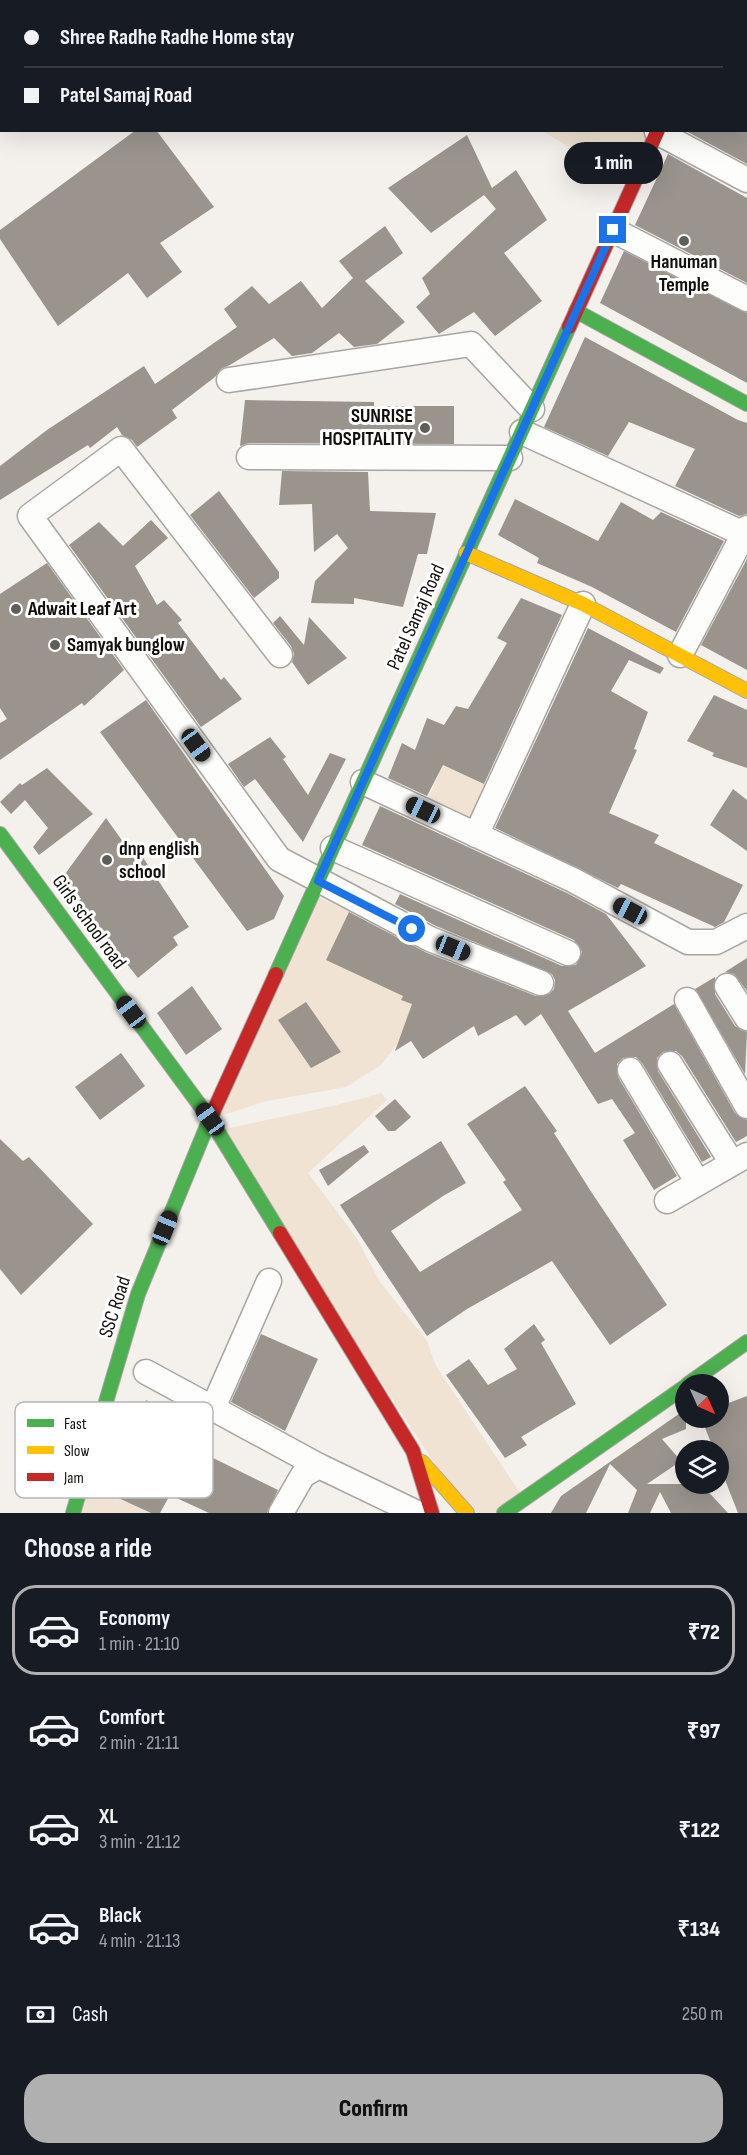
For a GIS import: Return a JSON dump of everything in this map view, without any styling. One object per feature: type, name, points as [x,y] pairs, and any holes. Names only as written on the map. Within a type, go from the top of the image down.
[{"type":"street","name":"Patel Samaj Road","points":[[210,1119],[658,132]]},
{"type":"street","points":[[660,132],[747,180]]},
{"type":"street","points":[[613,230],[747,299]]},
{"type":"street","points":[[576,311],[747,404]]},
{"type":"street","points":[[229,380],[471,344],[532,409]]},
{"type":"street","points":[[522,432],[746,531],[680,655]]},
{"type":"street","points":[[280,655],[121,450],[30,516],[279,859],[430,939],[541,983]]},
{"type":"street","points":[[249,457],[510,459]]},
{"type":"street","points":[[466,553],[583,604],[747,691]]},
{"type":"street","points":[[476,835],[583,604]]},
{"type":"street","points":[[363,782],[573,880],[688,942],[716,942],[746,930]]},
{"type":"street","name":"Girls school road","points":[[0,834],[210,1119],[412,1451]]},
{"type":"street","points":[[333,848],[568,953]]},
{"type":"street","points":[[728,986],[747,1018]]},
{"type":"street","points":[[687,1000],[747,1106]]},
{"type":"street","points":[[667,1202],[740,1159],[670,1064]]},
{"type":"street","points":[[630,1070],[698,1183]]},
{"type":"street","name":"SSC Road","points":[[106,1402],[138,1294],[210,1119]]},
{"type":"street","points":[[269,1281],[213,1408],[319,1466],[417,1513]]},
{"type":"street","points":[[704,1374],[746,1347]]},
{"type":"street","points":[[146,1371],[202,1402]]},
{"type":"street","points":[[504,1513],[675,1393]]},
{"type":"street","points":[[412,1451],[432,1513]]},
{"type":"street","points":[[412,1451],[466,1513]]},
{"type":"street","points":[[281,1513],[303,1475],[319,1466]]},
{"type":"street","name":"SSC Road","points":[[73,1513],[77,1498]]},
{"type":"shaded area","points":[[544,132],[658,132],[633,185]]},
{"type":"shaded area","points":[[443,765],[497,790],[476,835],[423,810]]},
{"type":"shaded area","points":[[312,894],[350,912],[327,960],[374,982],[399,933],[426,947],[401,1000],[412,1004],[398,1043],[381,1065],[346,1087],[267,1101],[210,1119]]},
{"type":"shaded area","points":[[381,1093],[387,1100],[308,1173],[356,1237],[380,1282],[427,1341],[436,1366],[524,1499],[504,1513],[467,1513],[217,1131],[320,1109]]},
{"type":"shaded area","points":[[78,1498],[116,1498],[151,1513],[73,1513]]},
{"type":"building","points":[[133,132],[158,132],[214,207],[160,243],[182,272],[147,298],[128,273],[58,326],[0,239],[0,230]]},
{"type":"building","points":[[688,132],[747,132],[747,164]]},
{"type":"building","points":[[467,135],[492,188],[516,170],[547,220],[504,253],[542,301],[495,336],[474,312],[439,334],[416,307],[430,294],[422,278],[496,209],[484,195],[431,233],[388,188]]},
{"type":"building","points":[[668,154],[747,198],[747,283],[635,225]]},
{"type":"building","points":[[385,226],[403,253],[365,281],[405,322],[377,344],[354,347],[339,333],[312,353],[292,356],[274,338],[221,369],[215,377],[172,410],[177,418],[137,447],[132,440],[122,435],[117,427],[90,448],[88,445],[0,500],[0,466],[47,430],[144,366],[155,384],[237,327],[224,309],[252,286],[269,304],[301,281],[322,308],[353,278],[339,261]]},
{"type":"building","points":[[624,251],[747,313],[747,383],[600,303]]},
{"type":"building","points":[[585,337],[747,423],[747,514],[739,516],[675,486],[695,449],[629,422],[608,456],[544,427]]},
{"type":"building","points":[[245,400],[374,402],[374,406],[454,406],[454,444],[249,443],[240,446]]},
{"type":"building","points":[[282,471],[368,472],[370,511],[436,513],[427,554],[418,554],[403,607],[354,598],[354,604],[311,603],[315,581],[348,548],[337,534],[314,552],[312,504],[279,505]]},
{"type":"building","points":[[219,491],[279,572],[279,578],[254,598],[190,515]]},
{"type":"building","points":[[515,499],[598,541],[621,502],[653,520],[661,512],[724,541],[676,632],[592,587],[537,563],[539,558],[498,535]]},
{"type":"building","points":[[151,520],[168,538],[135,566],[157,605],[164,600],[182,620],[178,623],[221,680],[224,677],[242,699],[201,727],[69,545],[99,522],[123,546]]},
{"type":"building","points":[[747,559],[747,670],[701,645]]},
{"type":"building","points":[[47,563],[124,670],[84,706],[82,703],[0,760],[0,723],[7,719],[0,708],[0,594]]},
{"type":"building","points":[[521,598],[562,615],[484,784],[443,765],[427,796],[388,778],[402,743],[415,750],[427,718],[444,725],[456,706],[468,709],[507,643],[497,638]]},
{"type":"building","points":[[280,616],[304,645],[309,617],[347,658],[308,685],[292,662],[294,654],[291,646],[273,623]]},
{"type":"building","points":[[588,628],[664,668],[660,674],[629,660],[611,691],[648,712],[634,749],[637,750],[609,813],[659,835],[654,843],[743,885],[724,922],[715,927],[621,884],[618,888],[495,828]]},
{"type":"building","points":[[714,695],[747,710],[747,768],[712,756],[714,753],[687,741]]},
{"type":"building","points":[[146,700],[284,896],[274,919],[247,931],[100,732]]},
{"type":"building","points":[[270,737],[286,757],[283,759],[308,795],[330,753],[346,759],[303,842],[255,779],[244,787],[228,764]]},
{"type":"building","points":[[47,768],[93,814],[39,855],[33,847],[48,828],[25,800],[11,814],[0,802],[20,783],[22,785]]},
{"type":"building","points":[[733,789],[747,800],[747,851],[710,825]]},
{"type":"building","points":[[380,806],[567,893],[606,914],[646,966],[568,1011],[595,1053],[674,1004],[735,1113],[747,1120],[747,1136],[736,1142],[682,1056],[676,1051],[663,1052],[657,1058],[658,1071],[711,1157],[702,1162],[642,1063],[636,1057],[623,1058],[617,1064],[618,1077],[677,1176],[654,1190],[623,1140],[635,1133],[612,1099],[598,1104],[541,1014],[525,1026],[516,1015],[478,1036],[474,1026],[423,1059],[411,1041],[395,1051],[412,1004],[401,1000],[403,996],[326,960],[349,912],[425,952],[536,996],[549,994],[554,989],[555,980],[552,974],[436,926],[395,904],[400,894],[562,966],[576,965],[582,952],[574,940],[362,845]]},
{"type":"building","points":[[106,818],[136,860],[142,856],[189,927],[173,937],[178,945],[138,978],[78,902],[81,899],[65,874]]},
{"type":"building","points":[[747,958],[747,991],[734,974],[725,972]]},
{"type":"building","points":[[715,977],[715,994],[735,1026],[747,1032],[745,1074],[695,989]]},
{"type":"building","points":[[192,986],[222,1029],[186,1055],[157,1013]]},
{"type":"building","points":[[306,1002],[341,1052],[311,1068],[278,1020]]},
{"type":"building","points":[[121,1053],[145,1086],[100,1120],[75,1087]]},
{"type":"building","points":[[525,1086],[557,1131],[554,1133],[590,1190],[667,1305],[610,1345],[552,1261],[467,1309],[427,1336],[340,1205],[441,1141],[466,1183],[391,1231],[420,1272],[522,1210],[503,1182],[506,1180],[467,1124]]},
{"type":"building","points":[[395,1099],[411,1117],[395,1131],[388,1131],[375,1116]]},
{"type":"building","points":[[0,1139],[23,1161],[29,1157],[93,1224],[21,1295],[0,1269]]},
{"type":"building","points":[[364,1145],[369,1152],[328,1186],[319,1170]]},
{"type":"building","points":[[534,1324],[545,1340],[541,1343],[576,1404],[521,1437],[527,1445],[505,1458],[446,1375],[469,1359],[488,1385],[517,1369],[504,1349]]},
{"type":"building","points":[[261,1334],[318,1359],[285,1431],[231,1402]]},
{"type":"building","points":[[747,1396],[747,1513],[738,1513],[729,1490],[729,1440],[710,1440],[705,1428],[729,1428],[729,1403]]},
{"type":"building","points":[[675,1417],[675,1428],[686,1429],[662,1439],[675,1454],[675,1465],[647,1484],[675,1484],[675,1494],[710,1494],[728,1513],[671,1513],[660,1492],[650,1513],[628,1513],[637,1490],[610,1464],[586,1513],[551,1513],[561,1496]]},
{"type":"building","points":[[213,1458],[278,1490],[267,1513],[209,1513],[176,1498],[213,1498]]},
{"type":"building","points":[[118,1498],[168,1498],[160,1513],[151,1513]]},
{"type":"traffic: fast","points":[[576,311],[747,404]]},
{"type":"traffic: fast","points":[[276,974],[569,327]]},
{"type":"traffic: fast","points":[[0,834],[210,1119],[280,1233]]},
{"type":"traffic: fast","points":[[106,1402],[138,1294],[209,1121]]},
{"type":"traffic: fast","points":[[702,1374],[747,1342]]},
{"type":"traffic: fast","points":[[504,1513],[675,1394]]},
{"type":"traffic: fast","points":[[73,1513],[77,1498]]},
{"type":"traffic: slow","points":[[466,553],[583,604],[747,691]]},
{"type":"traffic: slow","points":[[422,1462],[467,1513]]},
{"type":"traffic: jam","points":[[569,327],[657,132]]},
{"type":"traffic: jam","points":[[209,1121],[276,974]]},
{"type":"traffic: jam","points":[[280,1233],[413,1451],[432,1513]]},
{"type":"place","name":"Hanuman Temple","points":[[684,241]]},
{"type":"place","name":"SUNRISE HOSPITALITY","points":[[425,428]]},
{"type":"place","name":"Adwait Leaf Art","points":[[16,609]]},
{"type":"place","name":"Samyak bunglow","points":[[55,645]]},
{"type":"place","name":"dnp english school","points":[[107,860]]},
{"type":"route","points":[[412,929],[318,881],[613,230]]}]
